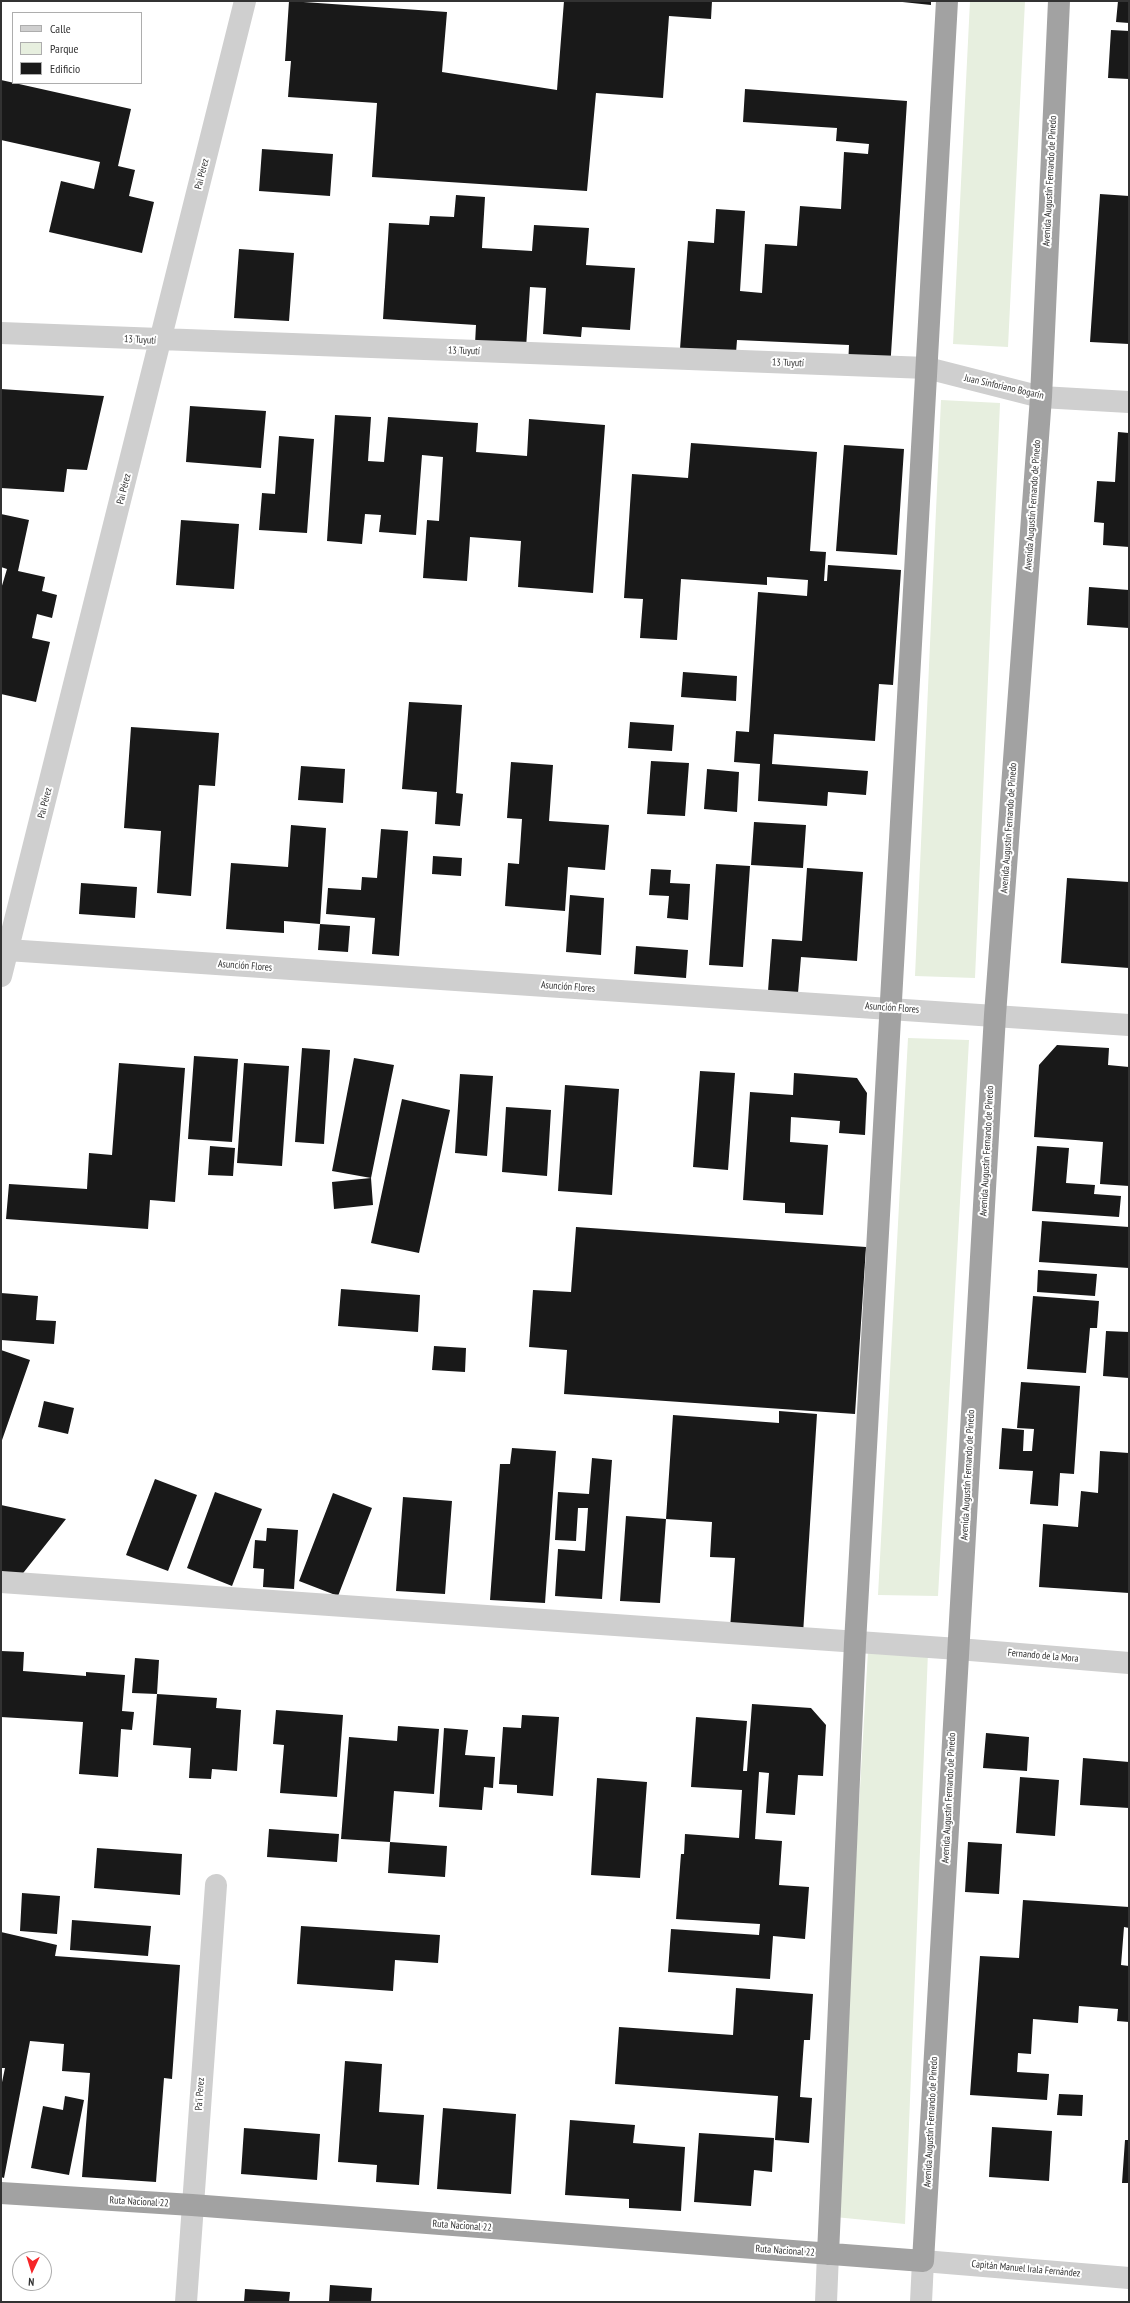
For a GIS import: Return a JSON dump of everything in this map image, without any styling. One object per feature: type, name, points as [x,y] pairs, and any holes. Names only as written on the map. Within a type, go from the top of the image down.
[{"type":"highway","points":[[828,2254],[855,1643],[947,1]]},
{"type":"highway","name":"Avenida Augustín Fernando de Pinedo","points":[[923,2260],[995,1015],[1040,397],[1058,1]]},
{"type":"highway","name":"Ruta Nacional 22","points":[[1,2193],[192,2205],[923,2260]]},
{"type":"street","name":"Pai Pérez","points":[[1,976],[245,1]]},
{"type":"street","name":"13 Tuyutí","points":[[1,333],[927,368]]},
{"type":"street","name":"Juan Sinforiano Bogarín","points":[[927,368],[1040,397],[1129,402]]},
{"type":"street","name":"Asunción Flores","points":[[7,950],[1129,1025]]},
{"type":"street","name":"Fernando de la Mora","points":[[1,1582],[855,1643],[958,1649],[1129,1663]]},
{"type":"street","name":"Pa'i Perez","points":[[186,2302],[216,1885]]},
{"type":"street","points":[[826,2302],[828,2254]]},
{"type":"street","name":"Capitán Manuel Irala Fernández","points":[[923,2260],[1129,2278]]},
{"type":"street","name":"Avenida Augustín Fernando de Pinedo","points":[[921,2302],[923,2260]]},
{"type":"green space","points":[[970,1],[1025,1],[1008,347],[953,344]]},
{"type":"green space","points":[[941,400],[1000,403],[975,978],[915,976]]},
{"type":"green space","points":[[908,1038],[969,1040],[938,1596],[878,1595]]},
{"type":"green space","points":[[868,1651],[928,1652],[905,2224],[835,2217]]},
{"type":"building","points":[[289,1],[447,12],[442,72],[557,90],[564,1],[712,1],[711,19],[669,16],[663,98],[596,93],[587,191],[372,177],[377,103],[288,97],[291,61],[285,61]]},
{"type":"building","points":[[893,1],[931,1],[931,5]]},
{"type":"building","points":[[1118,1],[1129,1],[1129,23],[1116,22]]},
{"type":"building","points":[[1111,30],[1129,31],[1129,79],[1108,78]]},
{"type":"building","points":[[1,80],[12,82],[12,84],[19,84],[131,109],[118,166],[135,170],[129,196],[154,202],[142,253],[49,232],[61,181],[94,189],[100,162],[1,140]]},
{"type":"building","points":[[745,89],[907,101],[890,370],[848,367],[849,345],[737,340],[736,353],[680,349],[688,241],[714,243],[716,209],[745,211],[740,291],[762,293],[765,244],[797,246],[800,206],[841,209],[844,152],[868,154],[869,144],[836,141],[837,128],[743,122]]},
{"type":"building","points":[[262,149],[333,154],[330,196],[259,191]]},
{"type":"building","points":[[1100,194],[1129,196],[1129,344],[1090,342]]},
{"type":"building","points":[[456,195],[485,197],[482,248],[532,251],[534,225],[589,228],[586,265],[635,268],[630,330],[582,327],[581,337],[543,334],[546,288],[530,287],[526,348],[475,344],[476,325],[383,319],[389,223],[429,225],[430,216],[454,217]]},
{"type":"building","points":[[239,249],[294,253],[289,321],[234,318]]},
{"type":"building","points":[[1,389],[104,396],[87,470],[67,469],[64,492],[1,488]]},
{"type":"building","points":[[190,406],[266,411],[261,468],[186,462]]},
{"type":"building","points":[[335,415],[371,417],[368,461],[384,462],[388,417],[478,423],[476,452],[527,456],[529,419],[605,425],[593,593],[518,587],[521,541],[470,537],[467,581],[423,578],[427,520],[439,521],[443,457],[422,455],[416,535],[379,532],[381,515],[365,514],[362,544],[327,541]]},
{"type":"building","points":[[1118,432],[1129,433],[1129,547],[1103,545],[1104,523],[1094,522],[1097,481],[1115,482]]},
{"type":"building","points":[[279,436],[314,439],[307,533],[259,530],[262,493],[275,494]]},
{"type":"building","points":[[691,443],[817,452],[810,551],[826,552],[824,581],[827,581],[828,565],[901,570],[893,685],[879,684],[875,741],[774,734],[772,764],[868,771],[866,795],[828,792],[827,806],[758,801],[760,764],[734,762],[736,731],[749,732],[758,592],[807,596],[808,580],[767,577],[767,585],[681,579],[677,640],[640,638],[643,599],[624,598],[632,474],[688,478]]},
{"type":"building","points":[[844,445],[904,449],[897,555],[836,551]]},
{"type":"building","points":[[1,514],[29,520],[18,571],[45,577],[42,591],[57,595],[52,618],[37,614],[32,638],[50,642],[36,702],[1,694],[1,589],[7,569],[1,567]]},
{"type":"building","points":[[181,520],[239,524],[234,589],[176,585]]},
{"type":"building","points":[[1089,587],[1129,590],[1129,628],[1087,625]]},
{"type":"building","points":[[683,672],[737,676],[736,701],[681,697]]},
{"type":"building","points":[[409,702],[462,705],[456,793],[463,794],[460,826],[435,824],[437,792],[402,789]]},
{"type":"building","points":[[630,722],[674,725],[672,751],[628,748]]},
{"type":"building","points":[[131,727],[219,733],[215,786],[199,785],[191,896],[157,893],[161,831],[124,828]]},
{"type":"building","points":[[651,761],[689,763],[685,816],[647,814]]},
{"type":"building","points":[[511,762],[553,765],[549,821],[609,825],[605,870],[568,867],[565,911],[505,906],[508,863],[519,864],[522,819],[507,818]]},
{"type":"building","points":[[301,766],[345,769],[343,803],[298,800]]},
{"type":"building","points":[[707,769],[739,772],[737,812],[704,809]]},
{"type":"building","points":[[754,822],[806,825],[803,868],[751,865]]},
{"type":"building","points":[[291,825],[326,828],[320,924],[284,921],[284,933],[226,929],[231,863],[288,867]]},
{"type":"building","points":[[381,829],[408,831],[399,956],[372,954],[375,918],[326,914],[328,888],[361,890],[362,877],[377,878]]},
{"type":"building","points":[[433,856],[462,858],[461,876],[432,874]]},
{"type":"building","points":[[716,864],[750,866],[743,967],[709,965]]},
{"type":"building","points":[[807,868],[863,872],[857,961],[801,957],[798,993],[768,991],[772,939],[802,941]]},
{"type":"building","points":[[651,869],[671,870],[670,883],[690,884],[688,920],[667,918],[669,896],[649,895]]},
{"type":"building","points":[[1067,878],[1129,882],[1129,968],[1061,963]]},
{"type":"building","points":[[81,883],[137,887],[135,918],[79,914]]},
{"type":"building","points":[[570,895],[604,898],[601,955],[566,952]]},
{"type":"building","points":[[320,924],[350,926],[348,952],[318,950]]},
{"type":"building","points":[[636,946],[688,950],[686,978],[634,974]]},
{"type":"building","points":[[1057,1045],[1109,1048],[1108,1065],[1129,1067],[1129,1186],[1100,1184],[1103,1142],[1034,1137],[1039,1065]]},
{"type":"building","points":[[302,1048],[330,1050],[324,1144],[295,1142]]},
{"type":"building","points":[[194,1056],[238,1059],[232,1142],[188,1139]]},
{"type":"building","points":[[354,1058],[394,1065],[371,1178],[332,1171]]},
{"type":"building","points":[[119,1063],[185,1068],[175,1202],[150,1200],[148,1229],[6,1219],[9,1184],[87,1189],[89,1153],[112,1155]]},
{"type":"building","points":[[244,1063],[289,1066],[282,1166],[237,1163]]},
{"type":"building","points":[[700,1071],[735,1073],[728,1170],[693,1167]]},
{"type":"building","points":[[794,1073],[857,1078],[867,1093],[865,1135],[839,1133],[840,1121],[791,1117],[790,1142],[828,1145],[823,1215],[785,1213],[785,1203],[743,1200],[750,1092],[793,1095]]},
{"type":"building","points":[[460,1074],[493,1076],[487,1156],[455,1153]]},
{"type":"building","points":[[565,1085],[619,1089],[612,1195],[558,1191]]},
{"type":"building","points":[[402,1099],[450,1110],[419,1253],[371,1243]]},
{"type":"building","points":[[506,1107],[551,1110],[547,1176],[502,1172]]},
{"type":"building","points":[[210,1146],[235,1148],[233,1176],[208,1175]]},
{"type":"building","points":[[1037,1146],[1069,1148],[1066,1183],[1095,1185],[1094,1194],[1121,1196],[1119,1217],[1032,1211]]},
{"type":"building","points":[[371,1178],[373,1205],[334,1209],[332,1182]]},
{"type":"building","points":[[1042,1221],[1129,1227],[1129,1268],[1039,1262]]},
{"type":"building","points":[[576,1227],[866,1247],[855,1414],[564,1394],[567,1350],[529,1347],[533,1290],[571,1292]]},
{"type":"building","points":[[1038,1270],[1097,1274],[1095,1296],[1037,1292]]},
{"type":"building","points":[[341,1289],[420,1295],[418,1332],[338,1326]]},
{"type":"building","points":[[1,1293],[38,1296],[36,1320],[56,1321],[54,1344],[1,1340]]},
{"type":"building","points":[[1033,1296],[1099,1301],[1097,1328],[1090,1328],[1086,1373],[1027,1369]]},
{"type":"building","points":[[1106,1331],[1129,1332],[1129,1378],[1103,1376]]},
{"type":"building","points":[[434,1346],[466,1348],[465,1372],[432,1370]]},
{"type":"building","points":[[1,1350],[30,1360],[1,1443]]},
{"type":"building","points":[[1021,1382],[1080,1386],[1074,1474],[1060,1473],[1058,1506],[1030,1504],[1033,1471],[999,1469],[1002,1428],[1024,1430],[1023,1451],[1032,1451],[1034,1429],[1017,1428]]},
{"type":"building","points":[[44,1401],[74,1408],[68,1434],[38,1427]]},
{"type":"building","points":[[779,1411],[817,1414],[803,1634],[730,1629],[735,1558],[710,1557],[712,1522],[666,1519],[673,1415],[779,1423]]},
{"type":"building","points":[[512,1448],[556,1451],[545,1603],[490,1600],[500,1464],[510,1464]]},
{"type":"building","points":[[1100,1451],[1129,1453],[1129,1593],[1039,1587],[1043,1524],[1078,1527],[1081,1491],[1098,1493]]},
{"type":"building","points":[[592,1458],[612,1460],[602,1599],[555,1596],[558,1549],[585,1551],[588,1508],[578,1508],[576,1541],[555,1540],[558,1492],[589,1494]]},
{"type":"building","points":[[155,1479],[197,1495],[168,1571],[126,1555]]},
{"type":"building","points":[[215,1492],[262,1509],[232,1586],[187,1568]]},
{"type":"building","points":[[333,1493],[372,1508],[338,1596],[299,1581]]},
{"type":"building","points":[[403,1497],[452,1501],[445,1594],[396,1591]]},
{"type":"building","points":[[1,1505],[66,1519],[20,1577],[1,1573]]},
{"type":"building","points":[[626,1516],[666,1519],[660,1603],[620,1601]]},
{"type":"building","points":[[267,1528],[298,1530],[294,1589],[263,1587],[264,1569],[253,1568],[255,1540],[266,1541]]},
{"type":"building","points":[[1,1651],[24,1652],[23,1671],[86,1676],[86,1672],[125,1675],[122,1711],[134,1712],[132,1730],[121,1729],[118,1777],[79,1774],[83,1722],[1,1717]]},
{"type":"building","points":[[135,1658],[159,1660],[157,1694],[132,1693]]},
{"type":"building","points":[[157,1694],[217,1698],[216,1708],[241,1710],[237,1771],[212,1769],[211,1779],[189,1778],[191,1748],[153,1745]]},
{"type":"building","points":[[752,1704],[811,1708],[826,1725],[823,1776],[798,1775],[795,1815],[766,1813],[769,1773],[759,1772],[755,1839],[782,1841],[779,1885],[809,1887],[805,1939],[773,1936],[770,1979],[668,1972],[671,1929],[759,1935],[760,1924],[676,1919],[681,1854],[684,1854],[685,1834],[739,1838],[742,1790],[691,1787],[696,1717],[747,1721],[743,1771],[747,1771]]},
{"type":"building","points":[[276,1710],[343,1715],[337,1797],[280,1793],[284,1745],[273,1744]]},
{"type":"building","points":[[522,1715],[559,1717],[553,1796],[517,1793],[517,1785],[499,1784],[503,1727],[521,1728]]},
{"type":"building","points":[[398,1726],[439,1729],[434,1794],[394,1791],[390,1842],[341,1839],[349,1737],[397,1741]]},
{"type":"building","points":[[444,1728],[468,1730],[465,1755],[495,1757],[493,1788],[484,1787],[482,1810],[439,1807]]},
{"type":"building","points":[[986,1733],[1029,1737],[1027,1771],[983,1768]]},
{"type":"building","points":[[1083,1758],[1129,1762],[1129,1808],[1080,1805]]},
{"type":"building","points":[[1020,1777],[1059,1780],[1055,1836],[1016,1833]]},
{"type":"building","points":[[597,1778],[647,1782],[640,1878],[591,1875]]},
{"type":"building","points":[[269,1829],[339,1834],[337,1862],[267,1857]]},
{"type":"building","points":[[390,1842],[447,1846],[445,1877],[388,1873]]},
{"type":"building","points":[[968,1842],[1002,1844],[999,1894],[965,1892]]},
{"type":"building","points":[[97,1848],[182,1854],[180,1895],[94,1888]]},
{"type":"building","points":[[22,1893],[60,1896],[57,1934],[20,1931]]},
{"type":"building","points":[[1023,1900],[1129,1907],[1129,1928],[1124,1927],[1121,1965],[1129,1966],[1129,2022],[1117,2021],[1118,2009],[1079,2006],[1078,2023],[1033,2019],[1031,2054],[1018,2053],[1017,2072],[1049,2074],[1047,2100],[970,2095],[980,1956],[1019,1958]]},
{"type":"building","points":[[72,1920],[151,1926],[148,1956],[70,1950]]},
{"type":"building","points":[[301,1926],[440,1935],[438,1963],[395,1960],[393,1991],[297,1984]]},
{"type":"building","points":[[1,1932],[57,1945],[55,1956],[180,1965],[172,2079],[164,2078],[156,2182],[82,2177],[90,2073],[62,2071],[64,2044],[30,2041],[4,2178],[1,2177],[1,2087],[5,2068],[1,2068]]},
{"type":"building","points":[[736,1988],[813,1994],[810,2040],[804,2040],[800,2097],[812,2098],[809,2143],[775,2140],[778,2096],[615,2084],[619,2027],[733,2035]]},
{"type":"building","points":[[345,2061],[382,2064],[379,2112],[424,2115],[419,2185],[376,2182],[377,2165],[338,2162]]},
{"type":"building","points":[[1059,2094],[1083,2095],[1082,2116],[1057,2115]]},
{"type":"building","points":[[65,2096],[84,2100],[69,2175],[31,2168],[43,2106],[63,2110]]},
{"type":"building","points":[[443,2108],[516,2114],[511,2194],[437,2189]]},
{"type":"building","points":[[570,2120],[635,2125],[633,2143],[685,2147],[681,2211],[629,2208],[629,2199],[565,2195]]},
{"type":"building","points":[[992,2127],[1052,2131],[1049,2181],[989,2177]]},
{"type":"building","points":[[244,2128],[320,2134],[317,2180],[241,2174]]},
{"type":"building","points":[[699,2133],[774,2138],[772,2172],[754,2170],[751,2206],[694,2202]]},
{"type":"building","points":[[1125,2140],[1129,2140],[1129,2183],[1122,2183]]},
{"type":"building","points":[[330,2285],[372,2288],[371,2302],[329,2302]]},
{"type":"building","points":[[245,2289],[290,2292],[289,2302],[244,2302]]}]
